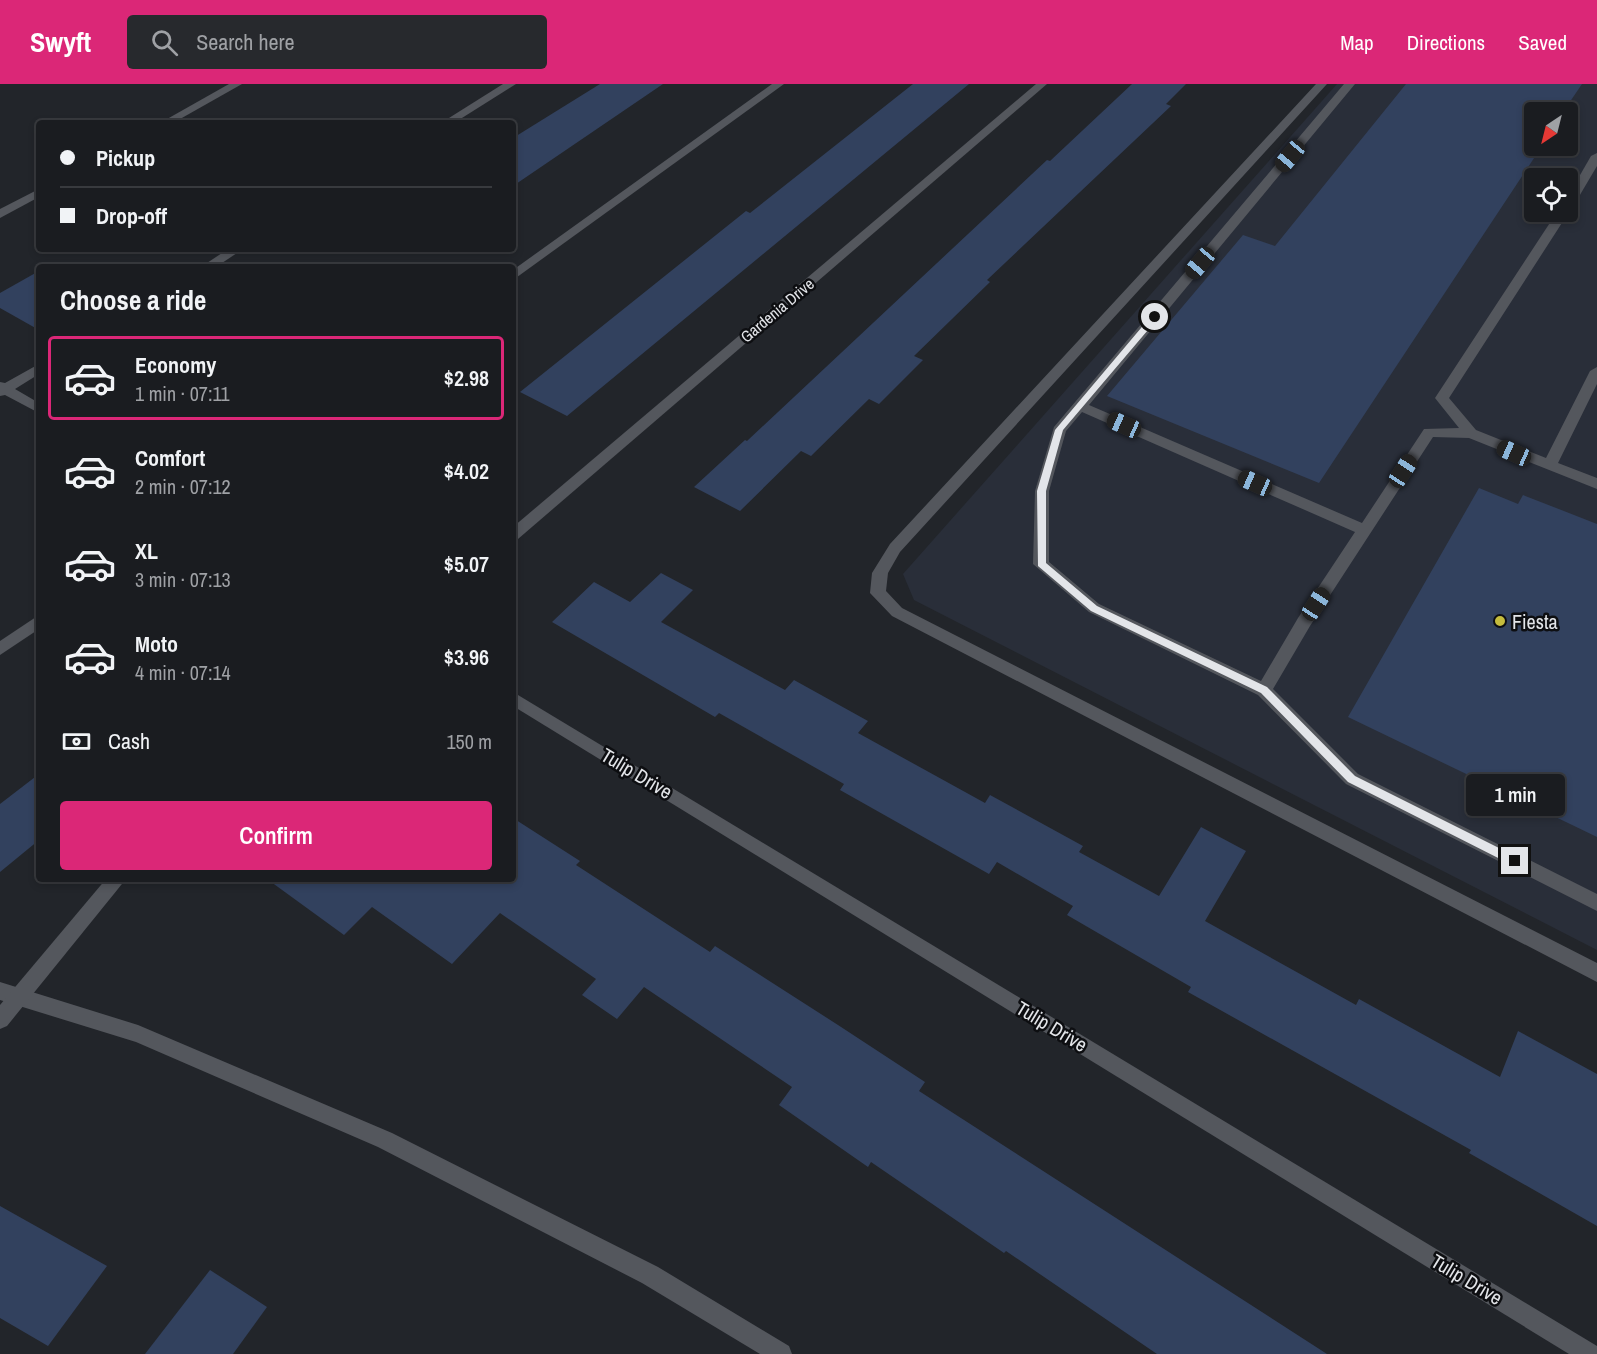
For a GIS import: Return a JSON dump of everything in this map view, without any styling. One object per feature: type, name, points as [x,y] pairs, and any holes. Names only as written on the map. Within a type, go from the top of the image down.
[{"type":"street","points":[[171,120],[237,84]]},
{"type":"street","points":[[451,120],[511,84]]},
{"type":"street","points":[[516,274],[779,84]]},
{"type":"street","name":"Gardenia Drive","points":[[516,532],[1042,84]]},
{"type":"street","points":[[1322,84],[895,548],[880,573],[878,593],[897,612],[1597,973]]},
{"type":"street","points":[[1350,84],[1059,430],[1042,491],[1041,564],[1094,608],[1264,690],[1352,779],[1597,903]]},
{"type":"street","points":[[1578,188],[1597,156]]},
{"type":"street","points":[[0,214],[36,194]]},
{"type":"street","points":[[1471,433],[1442,398],[1556,222]]},
{"type":"street","points":[[212,264],[232,252]]},
{"type":"street","points":[[1,389],[36,370]]},
{"type":"street","points":[[1549,466],[1597,371]]},
{"type":"street","points":[[1,389],[36,407]]},
{"type":"street","points":[[1080,406],[1364,530]]},
{"type":"street","points":[[1264,690],[1304,622],[1429,432],[1471,433],[1597,484]]},
{"type":"street","points":[[0,649],[36,623]]},
{"type":"street","name":"Tulip Drive","points":[[516,700],[1590,1354]]},
{"type":"street","points":[[0,1020],[10,994],[114,882]]},
{"type":"street","points":[[10,994],[138,1034],[385,1140],[650,1275],[781,1354]]},
{"type":"shaded area","points":[[1337,84],[1597,84],[1597,950],[914,600],[903,574]]},
{"type":"building","points":[[600,84],[663,84],[516,184],[516,136]]},
{"type":"building","points":[[913,84],[969,84],[567,416],[520,392],[746,211],[750,213]]},
{"type":"building","points":[[1132,84],[1186,84],[1166,104],[1171,106],[987,280],[990,282],[914,356],[923,360],[879,404],[869,399],[811,456],[801,451],[740,511],[694,487],[745,440],[747,441],[1047,160],[1050,161]]},
{"type":"building","points":[[1406,84],[1582,84],[1570,102],[1524,102],[1524,156],[1535,156],[1527,168],[1524,168],[1524,173],[1319,483],[1107,396],[1243,235],[1275,246]]},
{"type":"building","points":[[36,273],[36,328],[0,308],[0,293]]},
{"type":"building","name":"Fiesta","points":[[1479,488],[1518,504],[1523,495],[1597,524],[1597,837],[1348,717]]},
{"type":"building","points":[[661,573],[693,590],[661,622],[785,690],[794,680],[868,721],[858,733],[985,803],[990,795],[1083,846],[1079,852],[1159,896],[1201,827],[1246,851],[1205,921],[1356,1005],[1359,999],[1500,1077],[1518,1031],[1597,1074],[1597,1226],[1469,1153],[1471,1150],[1188,992],[1191,987],[1067,915],[1073,906],[997,862],[989,874],[840,790],[844,784],[719,713],[715,717],[552,622],[594,582],[630,602]]},
{"type":"building","points":[[36,776],[36,842],[0,872],[0,804]]},
{"type":"building","points":[[516,820],[580,861],[576,865],[710,952],[715,946],[925,1082],[919,1091],[1327,1354],[1157,1354],[871,1162],[868,1167],[779,1105],[792,1087],[644,987],[617,1019],[582,995],[596,979],[500,913],[452,964],[372,907],[344,935],[271,882],[516,882]]},
{"type":"building","points":[[0,1206],[107,1266],[48,1346],[0,1318]]},
{"type":"building","points":[[210,1270],[267,1307],[233,1354],[145,1354]]},
{"type":"place","name":"Fiesta","points":[[1500,621]]},
{"type":"route","points":[[1155,317],[1059,430],[1042,491],[1041,564],[1094,608],[1264,690],[1352,779],[1515,861]]}]
